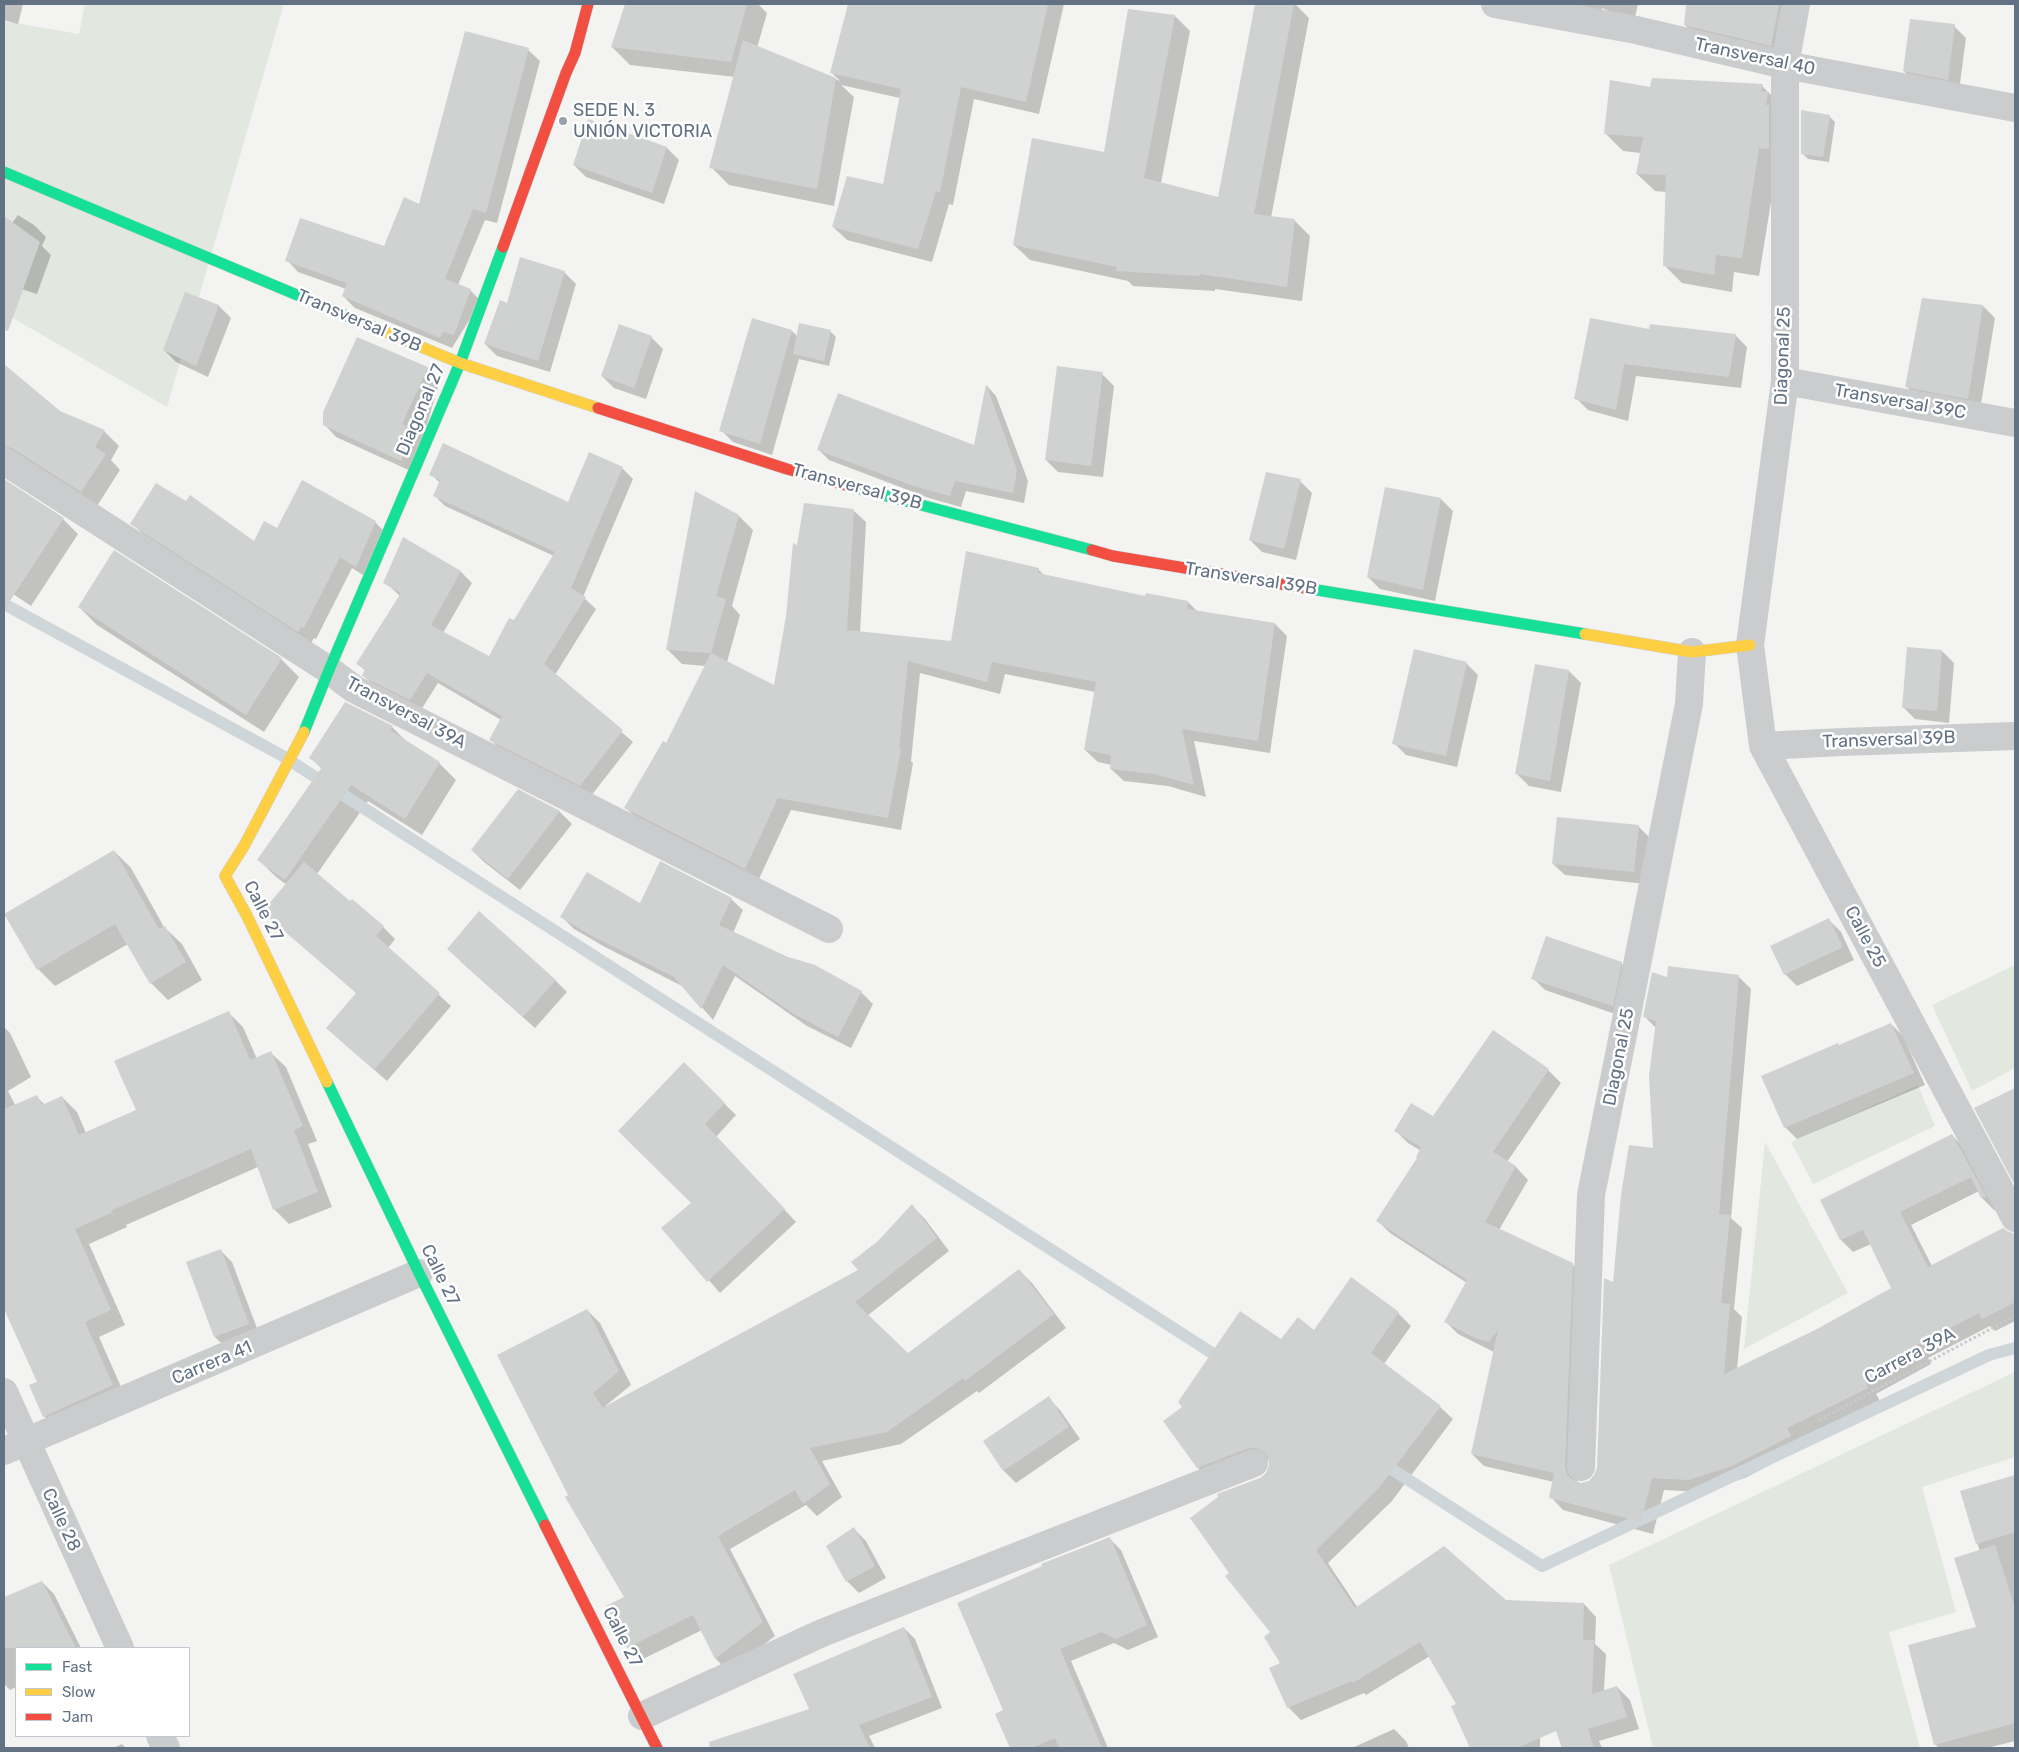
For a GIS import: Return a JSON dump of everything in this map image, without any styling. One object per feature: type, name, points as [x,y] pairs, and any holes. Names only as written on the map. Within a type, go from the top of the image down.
[{"type":"street","name":"Diagonal 27","points":[[259,818],[306,730],[329,670],[460,363],[575,53],[588,4]]},
{"type":"street","name":"Transversal 40","points":[[1495,4],[1636,30],[1785,65],[2015,108]]},
{"type":"street","name":"Diagonal 25","points":[[1750,644],[1785,381],[1785,65],[1796,4]]},
{"type":"street","name":"Transversal 39B","points":[[4,172],[460,363],[787,469],[1112,556],[1692,652],[1750,644]]},
{"type":"street","name":"Transversal 39C","points":[[1785,381],[2015,423]]},
{"type":"street","name":"Transversal 39A","points":[[4,461],[329,670],[354,689],[828,929]]},
{"type":"street","name":"Calle 25","points":[[1750,644],[1763,746],[2015,1218]]},
{"type":"street","name":"Diagonal 25","points":[[1581,1467],[1591,1195],[1689,704],[1692,652]]},
{"type":"street","name":"Transversal 39B","points":[[1763,746],[2015,736]]},
{"type":"street","name":"Calle 27","points":[[259,818],[225,876],[247,916],[419,1273],[657,1748]]},
{"type":"street","name":"Carrera 41","points":[[15,1447],[419,1273]]},
{"type":"street","name":"Calle 28","points":[[4,1392],[15,1447],[119,1647]]},
{"type":"street","points":[[642,1716],[822,1633],[1254,1464]]},
{"type":"path","name":"Carrera 39A","points":[[1819,1420],[2015,1316]]},
{"type":"shaded area","points":[[85,4],[284,4],[167,407],[4,313],[4,21],[79,34]]},
{"type":"shaded area","points":[[2015,965],[2015,1068],[1972,1091],[1932,1005]]},
{"type":"shaded area","points":[[1918,1085],[1935,1126],[1813,1184],[1791,1142]]},
{"type":"shaded area","points":[[1765,1142],[1848,1293],[1744,1349]]},
{"type":"shaded area","points":[[2015,1372],[2015,1457],[1922,1487],[1956,1612],[1889,1632],[1920,1748],[1653,1748],[1609,1565]]},
{"type":"building","points":[[625,4],[747,4],[731,62],[611,47]]},
{"type":"building","points":[[848,4],[1048,4],[1026,102],[961,87],[940,192],[936,191],[918,249],[832,227],[847,176],[883,184],[901,89],[830,73]]},
{"type":"building","points":[[1255,4],[1294,4],[1254,214],[1295,219],[1287,287],[1200,274],[1199,276],[1116,271],[1117,267],[1013,245],[1032,138],[1104,152],[1128,9],[1175,15],[1144,178],[1218,197]]},
{"type":"building","points":[[1686,4],[1779,4],[1771,46],[1684,25]]},
{"type":"building","points":[[1910,19],[1955,24],[1948,80],[1903,71]]},
{"type":"building","points":[[465,31],[529,48],[486,213],[473,209],[445,279],[471,289],[454,335],[443,332],[440,338],[342,296],[347,283],[285,261],[300,218],[384,246],[404,197],[419,204]]},
{"type":"building","points":[[743,40],[836,78],[817,189],[709,168]]},
{"type":"building","points":[[1652,78],[1763,84],[1761,91],[1768,92],[1766,105],[1769,105],[1769,149],[1759,148],[1742,258],[1716,255],[1714,275],[1663,266],[1666,175],[1636,174],[1643,137],[1604,134],[1610,80],[1650,87]]},
{"type":"building","points":[[1801,110],[1830,115],[1823,157],[1801,154]]},
{"type":"building","points":[[588,119],[667,147],[652,193],[573,165]]},
{"type":"building","points":[[4,216],[40,242],[8,331],[4,330]]},
{"type":"building","points":[[520,257],[565,271],[538,361],[484,344],[500,300],[507,303]]},
{"type":"building","points":[[185,292],[219,305],[196,366],[163,350]]},
{"type":"building","points":[[1922,298],[1983,305],[1968,399],[1905,387]]},
{"type":"building","points":[[752,318],[792,330],[760,444],[719,431]]},
{"type":"building","points":[[1590,318],[1649,329],[1650,324],[1736,334],[1729,377],[1624,364],[1616,410],[1574,399]]},
{"type":"building","points":[[799,323],[831,330],[824,361],[793,354]]},
{"type":"building","points":[[619,324],[652,336],[634,388],[601,376]]},
{"type":"building","points":[[357,337],[428,367],[402,424],[414,430],[401,461],[323,425],[323,412]]},
{"type":"building","points":[[4,364],[60,411],[105,430],[95,447],[106,454],[81,492],[12,448],[4,446]]},
{"type":"building","points":[[1057,366],[1103,372],[1091,466],[1045,460]]},
{"type":"building","points":[[986,384],[1017,470],[1013,493],[955,481],[950,496],[917,487],[817,450],[838,393],[974,445]]},
{"type":"building","points":[[443,443],[568,502],[589,452],[623,467],[571,588],[586,597],[544,664],[623,730],[580,786],[489,740],[502,716],[427,673],[410,700],[362,676],[365,669],[356,664],[401,593],[383,583],[403,537],[461,571],[431,625],[489,656],[509,618],[514,620],[555,552],[433,496],[440,480],[429,475]]},
{"type":"building","points":[[1266,472],[1301,479],[1284,549],[1249,540]]},
{"type":"building","points":[[4,479],[64,518],[4,610]]},
{"type":"building","points":[[302,480],[376,521],[356,567],[340,557],[304,628],[301,627],[298,632],[130,524],[156,483],[186,501],[190,495],[254,541],[264,521],[277,528]]},
{"type":"building","points":[[1385,487],[1441,498],[1423,590],[1367,577]]},
{"type":"building","points":[[695,491],[739,515],[716,596],[726,599],[711,653],[666,650]]},
{"type":"building","points":[[804,503],[854,509],[847,630],[951,641],[966,551],[1039,568],[1038,573],[1145,596],[1146,593],[1188,601],[1187,609],[1275,623],[1258,741],[1182,729],[1194,785],[1154,774],[1110,769],[1111,755],[1084,750],[1096,682],[992,662],[987,682],[908,661],[899,748],[901,749],[888,818],[778,798],[745,869],[624,808],[663,741],[666,743],[711,653],[774,685],[786,616],[793,543],[797,545]]},
{"type":"building","points":[[114,550],[282,658],[246,715],[78,607]]},
{"type":"building","points":[[1907,647],[1942,650],[1937,711],[1902,708]]},
{"type":"building","points":[[1414,649],[1467,662],[1446,756],[1392,744]]},
{"type":"building","points":[[1535,664],[1569,670],[1550,781],[1515,774]]},
{"type":"building","points":[[345,702],[393,726],[390,730],[440,762],[405,819],[351,785],[285,880],[257,860],[322,767],[309,758]]},
{"type":"building","points":[[518,789],[560,811],[508,879],[471,850]]},
{"type":"building","points":[[1557,817],[1639,825],[1634,872],[1552,864]]},
{"type":"building","points":[[114,850],[159,929],[165,926],[186,962],[150,984],[115,924],[37,970],[4,914]]},
{"type":"building","points":[[660,861],[732,898],[719,925],[788,957],[815,965],[862,991],[838,1037],[794,1014],[723,965],[701,1009],[674,977],[592,936],[560,917],[587,872],[640,903]]},
{"type":"building","points":[[304,862],[350,901],[352,899],[384,926],[376,936],[440,993],[374,1070],[326,1028],[356,993],[262,912]]},
{"type":"building","points":[[479,911],[556,980],[523,1017],[447,949]]},
{"type":"building","points":[[1829,918],[1843,947],[1784,975],[1770,946]]},
{"type":"building","points":[[1546,936],[1622,962],[1613,1006],[1531,979]]},
{"type":"building","points":[[1668,966],[1739,975],[1719,1214],[1730,1215],[1721,1303],[1730,1304],[1724,1374],[1817,1329],[1891,1288],[1863,1230],[1840,1240],[1820,1200],[1952,1134],[1986,1196],[1981,1198],[1971,1177],[1900,1212],[1928,1267],[2003,1228],[2015,1234],[2015,1302],[1982,1319],[1979,1313],[1917,1345],[1920,1352],[1865,1381],[1868,1388],[1787,1428],[1791,1436],[1732,1466],[1689,1480],[1652,1478],[1641,1522],[1549,1498],[1554,1473],[1471,1454],[1498,1330],[1489,1342],[1475,1338],[1444,1322],[1467,1280],[1376,1221],[1417,1158],[1421,1147],[1394,1131],[1411,1103],[1433,1116],[1493,1030],[1549,1069],[1493,1152],[1516,1166],[1485,1222],[1573,1263],[1565,1466],[1567,1475],[1573,1480],[1581,1483],[1589,1481],[1597,1468],[1604,1278],[1613,1282],[1621,1195],[1629,1145],[1653,1148],[1649,1076],[1656,1021],[1643,1017],[1652,972],[1667,977]]},
{"type":"building","points":[[229,1011],[250,1060],[271,1051],[303,1126],[294,1130],[318,1192],[273,1210],[251,1149],[112,1210],[113,1212],[75,1229],[111,1310],[85,1322],[113,1385],[43,1417],[29,1385],[37,1382],[4,1309],[4,1109],[37,1095],[42,1105],[62,1096],[79,1135],[136,1110],[114,1061]]},
{"type":"building","points":[[1891,1023],[1914,1073],[1784,1128],[1761,1076]]},
{"type":"building","points":[[684,1062],[725,1103],[705,1124],[785,1209],[707,1282],[661,1228],[691,1203],[618,1131]]},
{"type":"building","points":[[2015,1088],[2015,1181],[2013,1182],[1974,1108]]},
{"type":"building","points":[[912,1204],[937,1238],[855,1302],[908,1353],[1019,1269],[1054,1314],[965,1381],[963,1378],[887,1432],[810,1448],[830,1484],[803,1504],[795,1490],[718,1536],[763,1622],[715,1659],[693,1615],[627,1648],[606,1606],[624,1597],[565,1497],[568,1495],[497,1355],[587,1309],[619,1371],[593,1393],[603,1408],[858,1270],[851,1262],[878,1241]]},
{"type":"building","points":[[221,1249],[249,1324],[214,1337],[186,1262]]},
{"type":"building","points":[[1351,1277],[1399,1312],[1371,1353],[1441,1406],[1379,1488],[1316,1550],[1355,1608],[1444,1546],[1506,1600],[1584,1603],[1583,1640],[1594,1640],[1592,1694],[1617,1686],[1627,1717],[1588,1729],[1594,1748],[1562,1748],[1556,1731],[1517,1748],[1470,1748],[1451,1706],[1456,1704],[1420,1642],[1353,1683],[1352,1681],[1287,1708],[1269,1668],[1280,1663],[1264,1637],[1270,1632],[1225,1576],[1229,1573],[1190,1518],[1218,1497],[1217,1494],[1260,1478],[1266,1473],[1269,1465],[1268,1457],[1263,1451],[1249,1448],[1197,1468],[1163,1421],[1182,1407],[1178,1402],[1240,1311],[1281,1339],[1298,1317],[1314,1330]]},
{"type":"building","points":[[1049,1396],[1069,1427],[1003,1471],[983,1441]]},
{"type":"building","points":[[2015,1475],[2015,1532],[1976,1544],[1960,1491]]},
{"type":"building","points":[[854,1527],[875,1566],[846,1582],[826,1546]]},
{"type":"building","points":[[1110,1537],[1147,1625],[1116,1639],[1101,1632],[1060,1649],[1102,1748],[1059,1748],[1055,1738],[1031,1748],[1010,1748],[995,1714],[1003,1710],[957,1603],[1042,1566],[1041,1564]]},
{"type":"building","points":[[1995,1545],[2015,1608],[2015,1723],[1934,1745],[1908,1645],[1976,1627],[1954,1558]]},
{"type":"building","points":[[42,1581],[75,1647],[4,1648],[4,1597]]},
{"type":"building","points":[[904,1627],[932,1697],[859,1725],[870,1748],[710,1748],[709,1742],[809,1709],[793,1674]]},
{"type":"waterway","points":[[4,604],[281,755],[1226,1362]]},
{"type":"waterway","points":[[1379,1461],[1542,1566],[1989,1355],[2015,1348]]},
{"type":"traffic: fast","points":[[4,172],[359,321]]},
{"type":"traffic: fast","points":[[304,732],[460,363],[503,247]]},
{"type":"traffic: fast","points":[[849,486],[1092,550]]},
{"type":"traffic: fast","points":[[1305,588],[1585,634]]},
{"type":"traffic: fast","points":[[327,1082],[419,1273],[545,1525]]},
{"type":"traffic: slow","points":[[359,321],[460,363],[598,408]]},
{"type":"traffic: slow","points":[[1585,634],[1692,652],[1750,645]]},
{"type":"traffic: slow","points":[[304,732],[244,846],[225,876],[247,916],[327,1082]]},
{"type":"traffic: jam","points":[[503,247],[575,53],[588,4]]},
{"type":"traffic: jam","points":[[598,408],[787,469],[849,486]]},
{"type":"traffic: jam","points":[[1092,550],[1113,556],[1305,588]]},
{"type":"traffic: jam","points":[[545,1525],[657,1748]]},
{"type":"place","name":"SEDE N. 3 UNIÓN VICTORIA","points":[[563,121]]}]
